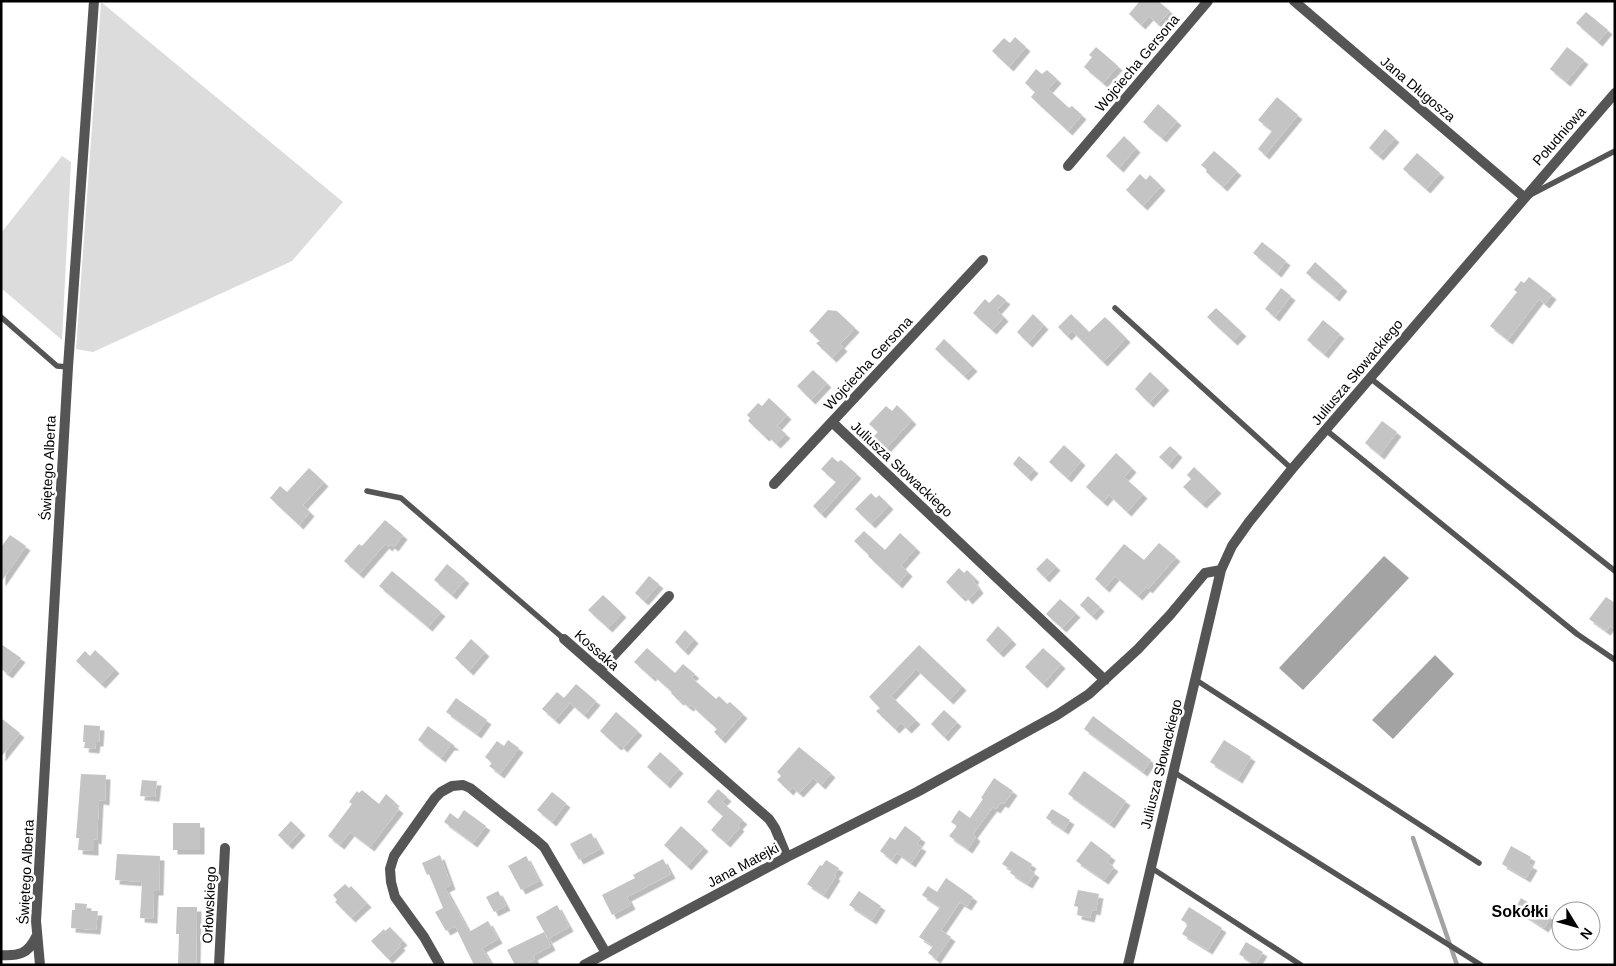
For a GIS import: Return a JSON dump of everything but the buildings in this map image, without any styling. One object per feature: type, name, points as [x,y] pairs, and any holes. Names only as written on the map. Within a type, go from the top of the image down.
[{"type":"street","name":"Świętego Alberta","points":[[40,965],[37,911],[68,367],[94,1]]},
{"type":"street","name":"Wojciecha Gersona","points":[[1068,166],[1208,1]]},
{"type":"street","name":"Jana Długosza","points":[[1294,1],[1524,198]]},
{"type":"street","name":"Południowa","points":[[1524,198],[1615,93]]},
{"type":"street","name":"Juliusza Słowackiego","points":[[1128,965],[1172,771],[1196,680],[1221,570],[1232,546],[1292,469],[1524,198]]},
{"type":"street","name":"Wojciecha Gersona","points":[[774,484],[983,260]]},
{"type":"street","name":"Juliusza Słowackiego","points":[[832,422],[1105,680]]},
{"type":"street","points":[[1105,680],[1170,616],[1205,573],[1221,570]]},
{"type":"street","points":[[600,670],[669,596]]},
{"type":"street","name":"Kossaka","points":[[564,639],[768,819],[775,828],[787,857]]},
{"type":"street","name":"Jana Matejki","points":[[590,964],[606,952],[787,857],[917,792],[1057,715],[1089,694],[1105,680]]},
{"type":"street","points":[[440,965],[424,937],[395,898],[390,869],[394,856],[435,798],[448,788],[460,785],[470,788],[544,847],[606,952]]},
{"type":"street","name":"Orłowskiego","points":[[219,965],[225,848]]},
{"type":"street","name":"Świętego Alberta","points":[[1,956],[13,956],[22,953],[32,946],[37,937]]},
{"type":"street","points":[[1,956],[10,965]]},
{"type":"lane","points":[[1524,198],[1615,151]]},
{"type":"lane","points":[[1115,308],[1292,469]]},
{"type":"lane","points":[[1,317],[57,366],[68,367]]},
{"type":"lane","points":[[1370,378],[1615,572]]},
{"type":"lane","points":[[1326,430],[1577,634],[1615,660]]},
{"type":"lane","name":"Kossaka","points":[[367,492],[401,498],[564,639]]},
{"type":"lane","points":[[1196,680],[1479,864]]},
{"type":"lane","points":[[1172,771],[1481,965]]},
{"type":"lane","points":[[1150,868],[1301,965]]},
{"type":"shaded area","points":[[101,2],[343,202],[292,261],[93,352],[76,349]]},
{"type":"shaded area","points":[[62,156],[71,162],[62,340],[1,288],[1,233]]},
{"type":"shaded area","points":[[1384,556],[1409,578],[1303,690],[1279,668]]},
{"type":"shaded area","points":[[1435,655],[1454,674],[1393,739],[1372,720]]},
{"type":"waterway","points":[[1413,838],[1457,965]]},
{"type":"district","name":"Sokółki","points":[[1520,911]]}]
